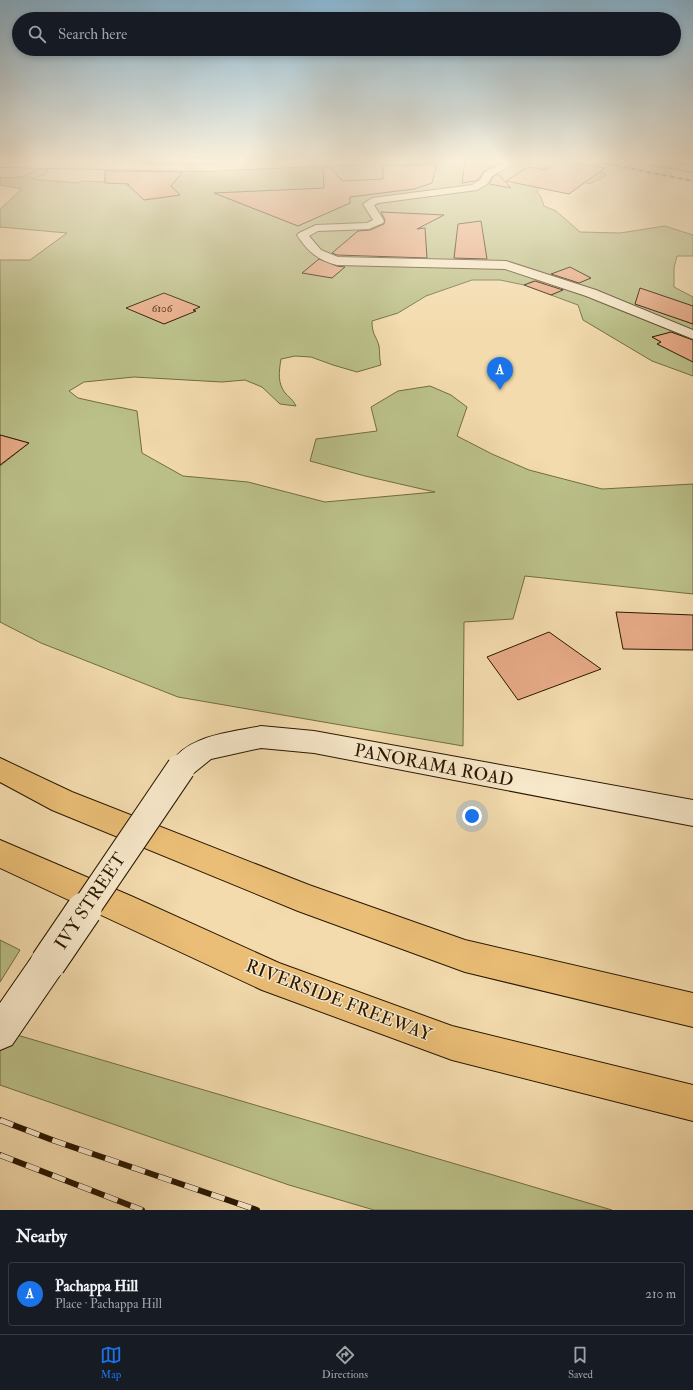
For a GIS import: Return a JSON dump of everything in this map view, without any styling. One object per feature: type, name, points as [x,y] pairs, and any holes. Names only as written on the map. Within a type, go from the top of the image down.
[{"type":"highway","points":[[0,769],[62,801],[301,897],[465,956],[693,1010]]},
{"type":"highway","name":"RIVERSIDE FREEWAY","points":[[0,854],[274,978],[452,1043],[693,1103]]},
{"type":"street","points":[[377,216],[379,221],[369,226],[316,228],[303,235],[308,245],[321,256],[337,261],[506,265],[591,293],[693,335]]},
{"type":"street","name":"PANORAMA ROAD","points":[[181,768],[202,750],[262,737],[314,742],[693,814]]},
{"type":"street","name":"IVY STREET","points":[[0,1033],[181,768]]},
{"type":"green space","points":[[0,216],[562,216],[580,232],[620,233],[665,226],[693,235],[693,256],[677,256],[674,268],[674,287],[693,297],[693,376],[652,361],[583,320],[578,305],[551,295],[564,289],[546,282],[542,284],[534,281],[524,285],[500,280],[472,280],[426,296],[398,313],[372,321],[373,332],[379,346],[381,365],[357,372],[311,357],[295,356],[281,359],[279,373],[281,386],[296,406],[280,404],[262,387],[245,380],[222,382],[134,377],[84,382],[69,391],[78,398],[137,411],[142,453],[183,476],[248,482],[325,502],[435,492],[365,476],[310,461],[316,439],[377,431],[371,407],[398,391],[430,386],[451,395],[467,407],[457,436],[492,454],[529,470],[602,489],[693,484],[693,594],[525,576],[513,619],[464,622],[463,746],[178,697],[41,643],[0,622],[0,466],[29,443],[0,435],[0,260],[30,260],[67,233],[0,227]]},
{"type":"green space","points":[[0,940],[20,950],[0,982]]},
{"type":"green space","points":[[0,1030],[612,1210],[374,1210],[289,1185],[0,1085]]},
{"type":"building","points":[[274,216],[320,216],[298,226]]},
{"type":"building","points":[[383,216],[441,216],[417,229],[425,228],[427,258],[337,255],[332,253],[358,231],[370,230],[384,224],[385,220]]},
{"type":"building","points":[[481,221],[487,259],[454,258],[458,224]]},
{"type":"building","points":[[319,259],[337,266],[345,267],[332,278],[302,273]]},
{"type":"building","points":[[570,267],[591,278],[579,283],[551,274]]},
{"type":"building","points":[[535,281],[563,290],[551,295],[524,285]]},
{"type":"building","points":[[640,288],[693,306],[693,324],[635,304]]},
{"type":"building","points":[[164,293],[200,307],[193,310],[196,311],[164,324],[126,308]]},
{"type":"building","points":[[671,332],[693,340],[693,362],[657,344],[661,342],[652,337]]},
{"type":"building","points":[[0,435],[29,443],[0,465]]},
{"type":"building","points":[[616,612],[693,615],[693,650],[623,649]]},
{"type":"building","points":[[549,632],[601,669],[518,700],[487,657]]},
{"type":"railway","points":[[0,1120],[55,1141],[257,1210]]},
{"type":"railway","points":[[0,1155],[142,1210]]},
{"type":"place","name":"Pachappa Hill","points":[[500,390]]}]
